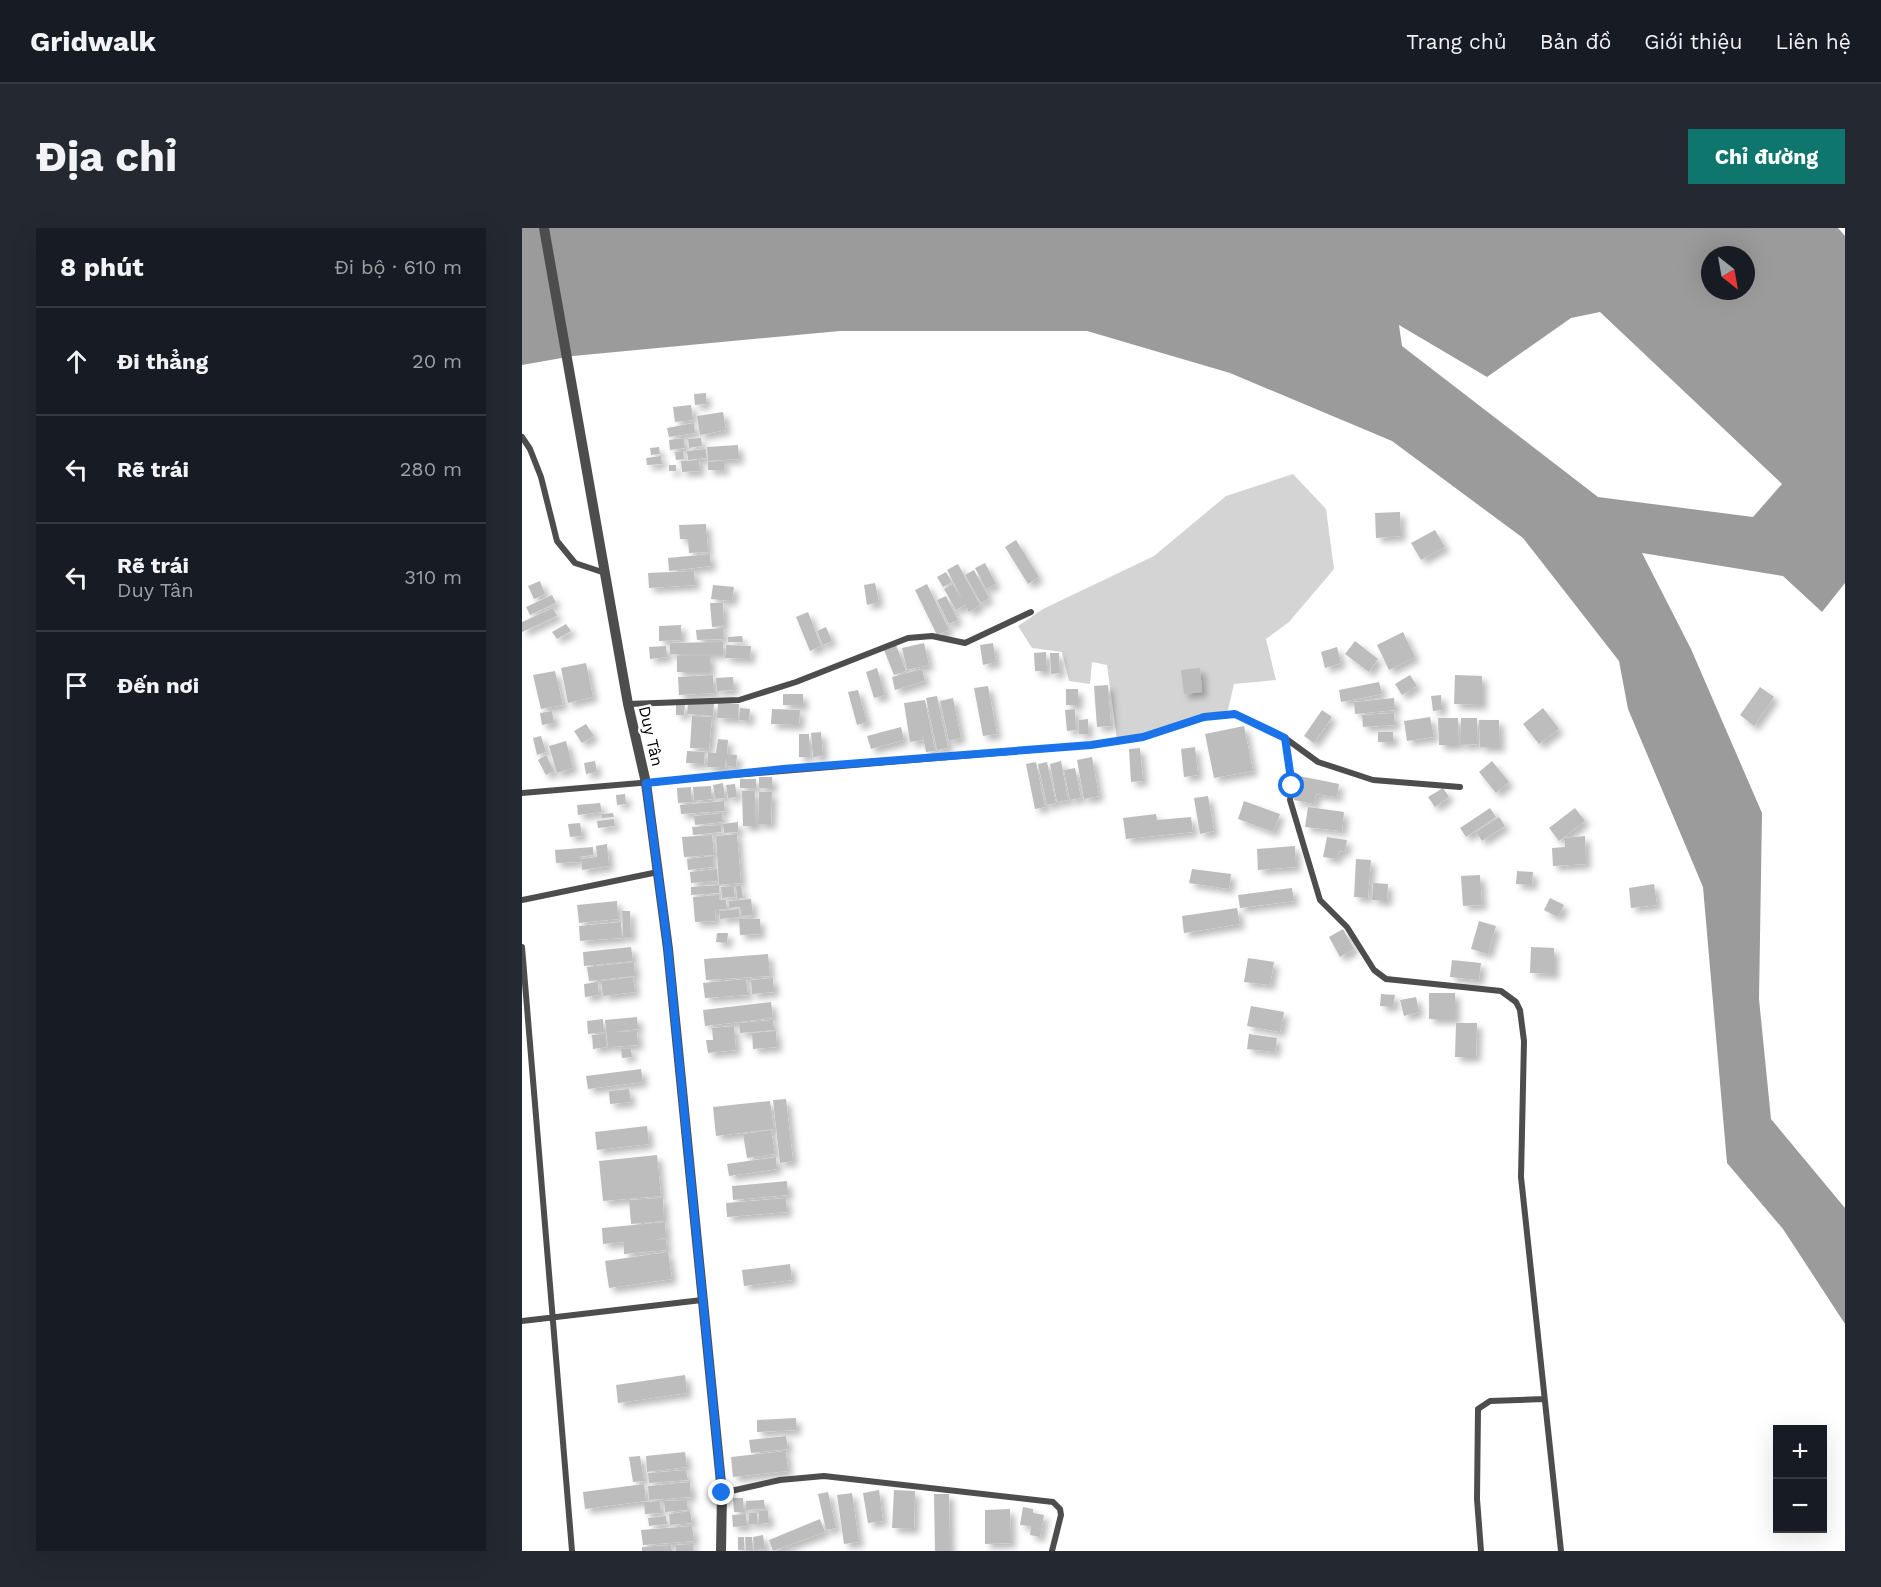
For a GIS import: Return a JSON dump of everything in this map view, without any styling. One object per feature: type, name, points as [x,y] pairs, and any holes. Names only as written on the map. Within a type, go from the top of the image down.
[{"type":"street","name":"Duy Tân","points":[[544,228],[628,704],[646,783],[658,872],[722,1493],[722,1551]]},
{"type":"street","points":[[522,437],[530,449],[541,477],[557,541],[575,563],[605,573]]},
{"type":"street","points":[[628,704],[739,700],[796,682],[908,638],[932,636],[965,643],[1031,612]]},
{"type":"street","points":[[522,793],[783,769],[1091,745],[1143,737],[1204,717],[1235,714],[1285,738],[1318,762],[1373,780],[1460,787]]},
{"type":"street","points":[[1285,738],[1292,786],[1290,800],[1315,892],[1327,909],[1356,938],[1374,970],[1386,979],[1501,992],[1516,1002],[1520,1010],[1524,1041],[1521,1177],[1560,1551]]},
{"type":"street","points":[[522,900],[658,872]]},
{"type":"street","points":[[522,947],[572,1551]]},
{"type":"street","points":[[522,1321],[702,1300]]},
{"type":"street","points":[[1481,1551],[1477,1499],[1478,1409],[1490,1401],[1544,1399]]},
{"type":"street","points":[[722,1493],[780,1480],[824,1476],[1053,1502],[1060,1509],[1060,1515],[1052,1551]]},
{"type":"shaded area","points":[[522,228],[1838,228],[1845,236],[1845,583],[1822,612],[1783,576],[1642,553],[1691,649],[1762,813],[1759,999],[1771,1119],[1845,1208],[1845,1324],[1783,1229],[1727,1163],[1703,887],[1628,709],[1619,661],[1523,538],[1392,441],[1230,373],[1087,331],[840,331],[573,356],[522,365]],"holes":[[[1600,312],[1782,484],[1753,517],[1598,497],[1402,346],[1399,325],[1487,377],[1571,318]]]},
{"type":"shaded area","points":[[1293,474],[1326,509],[1334,569],[1289,622],[1266,639],[1276,680],[1234,684],[1228,710],[1117,740],[1107,665],[1092,662],[1090,684],[1069,681],[1062,652],[1032,648],[1018,626],[1043,609],[1154,556],[1226,496]]},
{"type":"building","points":[[706,393],[706,404],[695,405],[694,394]]},
{"type":"building","points":[[691,405],[693,420],[675,422],[673,407]]},
{"type":"building","points":[[723,412],[726,430],[700,435],[697,416]]},
{"type":"building","points":[[694,423],[695,433],[669,437],[667,428]]},
{"type":"building","points":[[684,438],[685,448],[670,450],[669,440]]},
{"type":"building","points":[[701,438],[702,446],[689,448],[688,439]]},
{"type":"building","points":[[738,445],[739,459],[708,461],[707,447]]},
{"type":"building","points":[[659,447],[660,454],[651,455],[650,448]]},
{"type":"building","points":[[706,449],[706,458],[688,460],[687,451]]},
{"type":"building","points":[[683,451],[684,459],[676,460],[675,452]]},
{"type":"building","points":[[661,456],[662,464],[647,465],[646,458]]},
{"type":"building","points":[[699,460],[700,471],[682,472],[681,461]]},
{"type":"building","points":[[708,462],[724,462],[724,470],[708,470]]},
{"type":"building","points":[[669,465],[676,465],[676,471],[669,471]]},
{"type":"building","points":[[1400,512],[1401,536],[1376,538],[1375,513]]},
{"type":"building","points":[[706,524],[708,552],[689,553],[688,539],[680,539],[679,525]]},
{"type":"building","points":[[1435,530],[1445,547],[1421,560],[1411,543]]},
{"type":"building","points":[[1016,540],[1039,577],[1028,584],[1005,547]]},
{"type":"building","points":[[710,554],[711,566],[669,571],[668,558]]},
{"type":"building","points":[[985,563],[996,584],[986,589],[975,568]]},
{"type":"building","points":[[958,564],[980,605],[969,612],[965,605],[956,610],[944,589],[953,584],[963,601],[947,570]]},
{"type":"building","points":[[974,570],[989,598],[981,603],[965,575]]},
{"type":"building","points":[[694,571],[695,585],[649,588],[648,573]]},
{"type":"building","points":[[946,572],[952,582],[943,587],[937,577]]},
{"type":"building","points":[[540,581],[545,594],[534,599],[528,586]]},
{"type":"building","points":[[875,583],[879,602],[867,605],[864,585]]},
{"type":"building","points":[[927,584],[949,630],[937,635],[915,590]]},
{"type":"building","points":[[713,585],[734,587],[732,601],[711,599]]},
{"type":"building","points":[[552,595],[556,603],[530,615],[526,607]]},
{"type":"building","points":[[946,596],[958,620],[949,624],[937,600]]},
{"type":"building","points":[[710,603],[723,603],[724,626],[712,627]]},
{"type":"building","points":[[553,608],[557,616],[522,632],[522,622]]},
{"type":"building","points":[[808,612],[821,646],[810,651],[796,617]]},
{"type":"building","points":[[566,624],[571,631],[557,639],[552,632]]},
{"type":"building","points":[[681,625],[681,640],[659,641],[659,626]]},
{"type":"building","points":[[826,627],[832,641],[823,645],[817,631]]},
{"type":"building","points":[[723,628],[723,639],[697,640],[696,630]]},
{"type":"building","points":[[1403,632],[1415,657],[1389,670],[1377,645]]},
{"type":"building","points":[[742,636],[743,642],[728,642],[728,637]]},
{"type":"building","points":[[1355,641],[1378,659],[1369,672],[1345,654]]},
{"type":"building","points":[[723,642],[723,654],[670,654],[670,643]]},
{"type":"building","points":[[924,643],[929,665],[907,670],[902,648]]},
{"type":"building","points":[[993,643],[996,662],[983,665],[980,645]]},
{"type":"building","points":[[726,645],[751,646],[750,659],[725,658]]},
{"type":"building","points":[[896,645],[906,671],[894,675],[884,650]]},
{"type":"building","points":[[666,646],[667,657],[650,659],[649,647]]},
{"type":"building","points":[[1337,647],[1341,663],[1325,668],[1321,652]]},
{"type":"building","points":[[1046,652],[1047,671],[1035,671],[1034,653]]},
{"type":"building","points":[[1050,653],[1059,653],[1060,673],[1051,674]]},
{"type":"building","points":[[677,656],[710,656],[710,672],[677,672]]},
{"type":"building","points":[[586,663],[593,697],[568,703],[561,668]]},
{"type":"building","points":[[877,668],[885,695],[874,698],[866,672]]},
{"type":"building","points":[[1200,668],[1202,692],[1184,694],[1181,670]]},
{"type":"building","points":[[922,669],[925,681],[895,690],[892,677]]},
{"type":"building","points":[[555,671],[563,705],[541,709],[533,675]]},
{"type":"building","points":[[713,675],[714,693],[679,695],[678,677]]},
{"type":"building","points":[[1410,675],[1417,686],[1402,695],[1395,684]]},
{"type":"building","points":[[1455,675],[1482,676],[1482,705],[1454,704]]},
{"type":"building","points":[[733,677],[734,690],[717,691],[716,678]]},
{"type":"building","points":[[1379,682],[1382,694],[1341,702],[1339,690]]},
{"type":"building","points":[[1108,685],[1111,726],[1097,727],[1094,686]]},
{"type":"building","points":[[988,686],[997,734],[983,736],[974,688]]},
{"type":"building","points":[[1760,687],[1774,697],[1754,726],[1740,715]]},
{"type":"building","points":[[1066,689],[1078,689],[1078,705],[1066,705]]},
{"type":"building","points":[[858,690],[867,722],[857,725],[848,692]]},
{"type":"building","points":[[783,694],[803,694],[803,706],[783,705]]},
{"type":"building","points":[[1441,695],[1442,710],[1433,711],[1431,696]]},
{"type":"building","points":[[937,696],[948,748],[937,750],[926,698]]},
{"type":"building","points":[[953,698],[961,738],[949,741],[940,701]]},
{"type":"building","points":[[1394,698],[1395,710],[1355,714],[1354,702]]},
{"type":"building","points":[[925,700],[935,751],[926,752],[922,732],[923,740],[910,742],[904,703]]},
{"type":"building","points":[[688,703],[714,704],[713,716],[687,714]]},
{"type":"building","points":[[718,703],[739,704],[738,719],[717,718]]},
{"type":"building","points":[[676,704],[685,704],[684,715],[676,715]]},
{"type":"building","points":[[740,708],[750,709],[749,721],[739,720]]},
{"type":"building","points":[[1543,708],[1559,729],[1539,744],[1523,724]]},
{"type":"building","points":[[772,709],[800,710],[799,725],[771,724]]},
{"type":"building","points":[[1075,709],[1076,730],[1067,731],[1065,710]]},
{"type":"building","points":[[1322,710],[1332,717],[1314,743],[1304,736]]},
{"type":"building","points":[[552,711],[554,723],[542,725],[540,713]]},
{"type":"building","points":[[1394,713],[1395,725],[1363,727],[1362,715]]},
{"type":"building","points":[[692,716],[712,717],[709,749],[690,748]]},
{"type":"building","points":[[1430,717],[1434,737],[1407,741],[1404,721]]},
{"type":"building","points":[[1438,718],[1458,718],[1459,745],[1439,745]]},
{"type":"building","points":[[1461,718],[1477,718],[1478,744],[1461,745]]},
{"type":"building","points":[[1088,719],[1088,734],[1079,734],[1079,720]]},
{"type":"building","points":[[1479,720],[1499,720],[1500,747],[1480,747]]},
{"type":"building","points":[[586,724],[594,736],[582,743],[574,731]]},
{"type":"building","points":[[1244,726],[1253,771],[1214,778],[1205,734]]},
{"type":"building","points":[[901,727],[904,740],[871,749],[867,736]]},
{"type":"building","points":[[821,732],[823,756],[813,757],[811,733]]},
{"type":"building","points":[[1378,732],[1393,732],[1393,742],[1378,742]]},
{"type":"building","points":[[799,734],[809,734],[809,757],[799,757]]},
{"type":"building","points":[[541,736],[546,752],[537,755],[533,738]]},
{"type":"building","points":[[718,739],[728,740],[727,754],[737,755],[736,767],[727,766],[726,759],[725,768],[707,767],[708,752],[716,753]]},
{"type":"building","points":[[566,741],[573,768],[557,773],[549,746]]},
{"type":"building","points":[[1195,747],[1198,775],[1184,777],[1181,749]]},
{"type":"building","points":[[1140,748],[1143,781],[1131,782],[1129,749]]},
{"type":"building","points":[[687,751],[705,752],[704,764],[686,763]]},
{"type":"building","points":[[546,755],[554,771],[546,775],[538,760]]},
{"type":"building","points":[[1092,757],[1099,796],[1084,799],[1077,760]]},
{"type":"building","points":[[595,761],[597,772],[586,774],[584,763]]},
{"type":"building","points":[[1061,761],[1068,800],[1057,802],[1050,764]]},
{"type":"building","points":[[1492,761],[1509,782],[1496,793],[1479,772]]},
{"type":"building","points":[[1036,762],[1045,807],[1035,809],[1026,764]]},
{"type":"building","points":[[1047,762],[1056,803],[1047,805],[1038,764]]},
{"type":"building","points":[[1075,768],[1081,798],[1070,800],[1064,770]]},
{"type":"building","points":[[1299,776],[1339,784],[1337,797],[1316,794],[1314,804],[1294,800]]},
{"type":"building","points":[[759,777],[772,777],[772,788],[759,788]]},
{"type":"building","points":[[740,779],[756,779],[756,788],[740,788]]},
{"type":"building","points":[[723,783],[725,798],[715,799],[713,785]]},
{"type":"building","points":[[735,784],[737,797],[728,798],[726,785]]},
{"type":"building","points":[[711,786],[712,799],[694,801],[693,787]]},
{"type":"building","points":[[691,787],[692,802],[678,803],[677,788]]},
{"type":"building","points":[[1443,788],[1449,797],[1435,807],[1428,797]]},
{"type":"building","points":[[742,791],[755,791],[756,826],[743,826]]},
{"type":"building","points":[[759,792],[772,792],[771,824],[758,824]]},
{"type":"building","points":[[625,794],[626,804],[617,805],[616,795]]},
{"type":"building","points":[[1208,796],[1214,831],[1200,834],[1194,798]]},
{"type":"building","points":[[724,801],[725,811],[681,814],[680,805]]},
{"type":"building","points":[[1244,801],[1280,814],[1273,832],[1238,819]]},
{"type":"building","points":[[600,803],[602,812],[578,815],[577,805]]},
{"type":"building","points":[[1308,807],[1344,812],[1342,831],[1305,827]]},
{"type":"building","points":[[1490,808],[1496,817],[1466,837],[1460,828]]},
{"type":"building","points":[[1575,808],[1585,821],[1559,841],[1549,828]]},
{"type":"building","points":[[613,813],[614,817],[602,818],[602,814]]},
{"type":"building","points":[[722,813],[723,822],[695,825],[694,816]]},
{"type":"building","points":[[1156,814],[1157,820],[1191,817],[1193,832],[1126,839],[1123,818]]},
{"type":"building","points":[[1499,817],[1505,826],[1482,841],[1476,832]]},
{"type":"building","points":[[614,819],[615,826],[598,828],[597,821]]},
{"type":"building","points":[[738,822],[738,832],[724,833],[723,824]]},
{"type":"building","points":[[580,823],[582,836],[570,837],[568,824]]},
{"type":"building","points":[[721,825],[721,832],[693,835],[692,827]]},
{"type":"building","points":[[737,834],[741,883],[719,885],[716,836]]},
{"type":"building","points":[[712,835],[714,855],[684,857],[682,837]]},
{"type":"building","points":[[1585,836],[1586,864],[1553,866],[1552,848],[1565,847],[1565,838]]},
{"type":"building","points":[[1327,837],[1347,840],[1345,852],[1339,851],[1337,859],[1323,857]]},
{"type":"building","points":[[607,844],[609,866],[582,870],[581,859],[597,857],[596,846]]},
{"type":"building","points":[[1295,846],[1296,867],[1258,870],[1257,849]]},
{"type":"building","points":[[593,847],[593,855],[578,857],[578,862],[556,863],[555,850]]},
{"type":"building","points":[[713,856],[713,867],[688,870],[687,859]]},
{"type":"building","points":[[1356,859],[1371,860],[1368,898],[1354,897]]},
{"type":"building","points":[[717,869],[717,881],[691,883],[690,872]]},
{"type":"building","points":[[1192,869],[1231,874],[1229,889],[1189,883]]},
{"type":"building","points":[[1517,871],[1533,872],[1532,885],[1516,884]]},
{"type":"building","points":[[1480,875],[1482,905],[1463,906],[1461,876]]},
{"type":"building","points":[[1373,883],[1388,884],[1387,901],[1372,900]]},
{"type":"building","points":[[1654,884],[1657,905],[1631,908],[1629,888]]},
{"type":"building","points":[[719,885],[719,893],[691,895],[691,887]]},
{"type":"building","points":[[741,885],[743,898],[737,899],[736,886]]},
{"type":"building","points":[[734,886],[735,897],[722,898],[721,887]]},
{"type":"building","points":[[1292,888],[1294,901],[1240,908],[1238,895]]},
{"type":"building","points":[[719,895],[719,900],[726,900],[727,909],[715,910],[716,921],[695,922],[693,897]]},
{"type":"building","points":[[1550,898],[1564,905],[1558,917],[1544,910]]},
{"type":"building","points":[[751,899],[753,915],[741,916],[740,907],[729,908],[729,901]]},
{"type":"building","points":[[617,901],[618,919],[579,923],[577,905]]},
{"type":"building","points":[[1237,908],[1240,924],[1184,933],[1182,916]]},
{"type":"building","points":[[739,909],[740,917],[720,919],[719,911]]},
{"type":"building","points":[[622,911],[630,911],[631,937],[623,937]]},
{"type":"building","points":[[739,919],[760,919],[760,934],[740,935]]},
{"type":"building","points":[[1479,921],[1496,926],[1488,954],[1471,949]]},
{"type":"building","points":[[621,922],[622,938],[580,941],[579,926]]},
{"type":"building","points":[[1343,929],[1354,949],[1340,957],[1329,937]]},
{"type":"building","points":[[717,933],[728,933],[727,943],[716,942]]},
{"type":"building","points":[[631,947],[633,961],[584,966],[583,952]]},
{"type":"building","points":[[1531,947],[1554,948],[1554,974],[1530,973]]},
{"type":"building","points":[[768,954],[770,976],[706,980],[704,959]]},
{"type":"building","points":[[1248,958],[1274,962],[1270,985],[1244,982]]},
{"type":"building","points":[[1452,960],[1481,963],[1479,980],[1450,977]]},
{"type":"building","points":[[634,962],[635,976],[589,981],[587,967]]},
{"type":"building","points":[[633,977],[635,992],[603,996],[601,981]]},
{"type":"building","points":[[773,978],[774,992],[752,994],[751,980]]},
{"type":"building","points":[[746,979],[748,995],[705,998],[703,983]]},
{"type":"building","points":[[598,982],[599,995],[585,997],[584,984]]},
{"type":"building","points":[[1429,993],[1455,993],[1455,1019],[1429,1019]]},
{"type":"building","points":[[1381,994],[1395,995],[1393,1007],[1380,1006]]},
{"type":"building","points":[[1416,997],[1419,1012],[1404,1016],[1400,1000]]},
{"type":"building","points":[[771,1002],[773,1018],[705,1026],[703,1010]]},
{"type":"building","points":[[1251,1006],[1284,1012],[1280,1032],[1247,1026]]},
{"type":"building","points":[[637,1017],[638,1029],[614,1032],[637,1031],[638,1045],[608,1047],[605,1020]]},
{"type":"building","points":[[603,1019],[604,1032],[588,1034],[587,1021]]},
{"type":"building","points":[[773,1020],[774,1030],[740,1033],[739,1023]]},
{"type":"building","points":[[1456,1023],[1477,1023],[1476,1057],[1455,1057]]},
{"type":"building","points":[[734,1026],[736,1050],[708,1053],[706,1040],[713,1040],[712,1028]]},
{"type":"building","points":[[776,1031],[777,1047],[753,1049],[752,1033]]},
{"type":"building","points":[[606,1034],[607,1047],[593,1049],[592,1035]]},
{"type":"building","points":[[1249,1034],[1277,1038],[1275,1052],[1247,1049]]},
{"type":"building","points":[[621,1049],[631,1049],[632,1057],[622,1058]]},
{"type":"building","points":[[641,1069],[643,1082],[588,1089],[586,1076]]},
{"type":"building","points":[[629,1089],[631,1102],[610,1104],[609,1091]]},
{"type":"building","points":[[786,1099],[793,1161],[780,1163],[773,1100]]},
{"type":"building","points":[[770,1101],[774,1129],[716,1136],[713,1107]]},
{"type":"building","points":[[647,1126],[649,1144],[597,1150],[595,1132]]},
{"type":"building","points":[[771,1130],[775,1154],[747,1158],[743,1134]]},
{"type":"building","points":[[657,1155],[661,1196],[603,1201],[599,1161]]},
{"type":"building","points":[[776,1157],[777,1169],[729,1176],[727,1164]]},
{"type":"building","points":[[787,1181],[788,1195],[733,1200],[732,1186]]},
{"type":"building","points":[[663,1198],[664,1221],[631,1224],[629,1200]]},
{"type":"building","points":[[786,1198],[787,1212],[727,1217],[726,1203]]},
{"type":"building","points":[[665,1222],[666,1238],[652,1240],[666,1239],[667,1250],[624,1254],[624,1242],[603,1244],[602,1228]]},
{"type":"building","points":[[668,1252],[672,1279],[609,1288],[605,1261]]},
{"type":"building","points":[[790,1264],[792,1280],[744,1286],[742,1270]]},
{"type":"building","points":[[685,1375],[687,1393],[618,1403],[616,1385]]},
{"type":"building","points":[[796,1418],[796,1430],[757,1432],[757,1420]]},
{"type":"building","points":[[786,1436],[788,1449],[751,1453],[749,1440]]},
{"type":"building","points":[[786,1451],[788,1471],[733,1477],[731,1457]]},
{"type":"building","points":[[685,1452],[687,1467],[647,1472],[646,1456]]},
{"type":"building","points":[[640,1456],[644,1481],[633,1482],[629,1457]]},
{"type":"building","points":[[686,1470],[688,1480],[649,1483],[648,1473]]},
{"type":"building","points":[[690,1482],[691,1497],[649,1500],[648,1486]]},
{"type":"building","points":[[644,1484],[646,1501],[585,1509],[583,1492]]},
{"type":"building","points":[[879,1490],[883,1521],[868,1523],[863,1493]]},
{"type":"building","points":[[894,1490],[915,1491],[914,1529],[892,1528]]},
{"type":"building","points":[[828,1492],[836,1528],[826,1530],[818,1494]]},
{"type":"building","points":[[852,1493],[859,1542],[844,1544],[837,1495]]},
{"type":"building","points":[[934,1494],[949,1494],[950,1551],[935,1551]]},
{"type":"building","points":[[733,1498],[743,1498],[744,1512],[734,1512]]},
{"type":"building","points":[[687,1500],[687,1510],[665,1512],[664,1501]]},
{"type":"building","points":[[764,1500],[765,1509],[746,1510],[746,1501]]},
{"type":"building","points":[[660,1501],[661,1513],[645,1514],[644,1502]]},
{"type":"building","points":[[1023,1507],[1033,1509],[1033,1513],[1044,1515],[1040,1537],[1030,1535],[1031,1526],[1020,1525]]},
{"type":"building","points":[[1010,1509],[1011,1543],[985,1544],[985,1510]]},
{"type":"building","points":[[690,1511],[692,1523],[670,1525],[669,1514]]},
{"type":"building","points":[[759,1511],[768,1511],[769,1523],[759,1524]]},
{"type":"building","points":[[749,1513],[757,1513],[758,1524],[749,1524]]},
{"type":"building","points":[[746,1514],[747,1526],[733,1527],[732,1515]]},
{"type":"building","points":[[666,1516],[667,1524],[649,1526],[648,1518]]},
{"type":"building","points":[[820,1519],[825,1532],[773,1551],[769,1540]]},
{"type":"building","points":[[692,1526],[694,1541],[643,1545],[641,1530]]},
{"type":"building","points":[[763,1535],[765,1549],[754,1550],[753,1537]]},
{"type":"building","points":[[738,1537],[744,1537],[744,1550],[738,1550]]},
{"type":"building","points":[[745,1537],[752,1537],[753,1550],[746,1550]]},
{"type":"building","points":[[693,1544],[693,1551],[676,1551],[676,1545]]},
{"type":"building","points":[[671,1545],[672,1551],[642,1551],[642,1547]]},
{"type":"route","points":[[722,1493],[668,949],[646,783],[783,769],[1091,745],[1143,737],[1204,717],[1235,714],[1285,738],[1292,786]]}]
